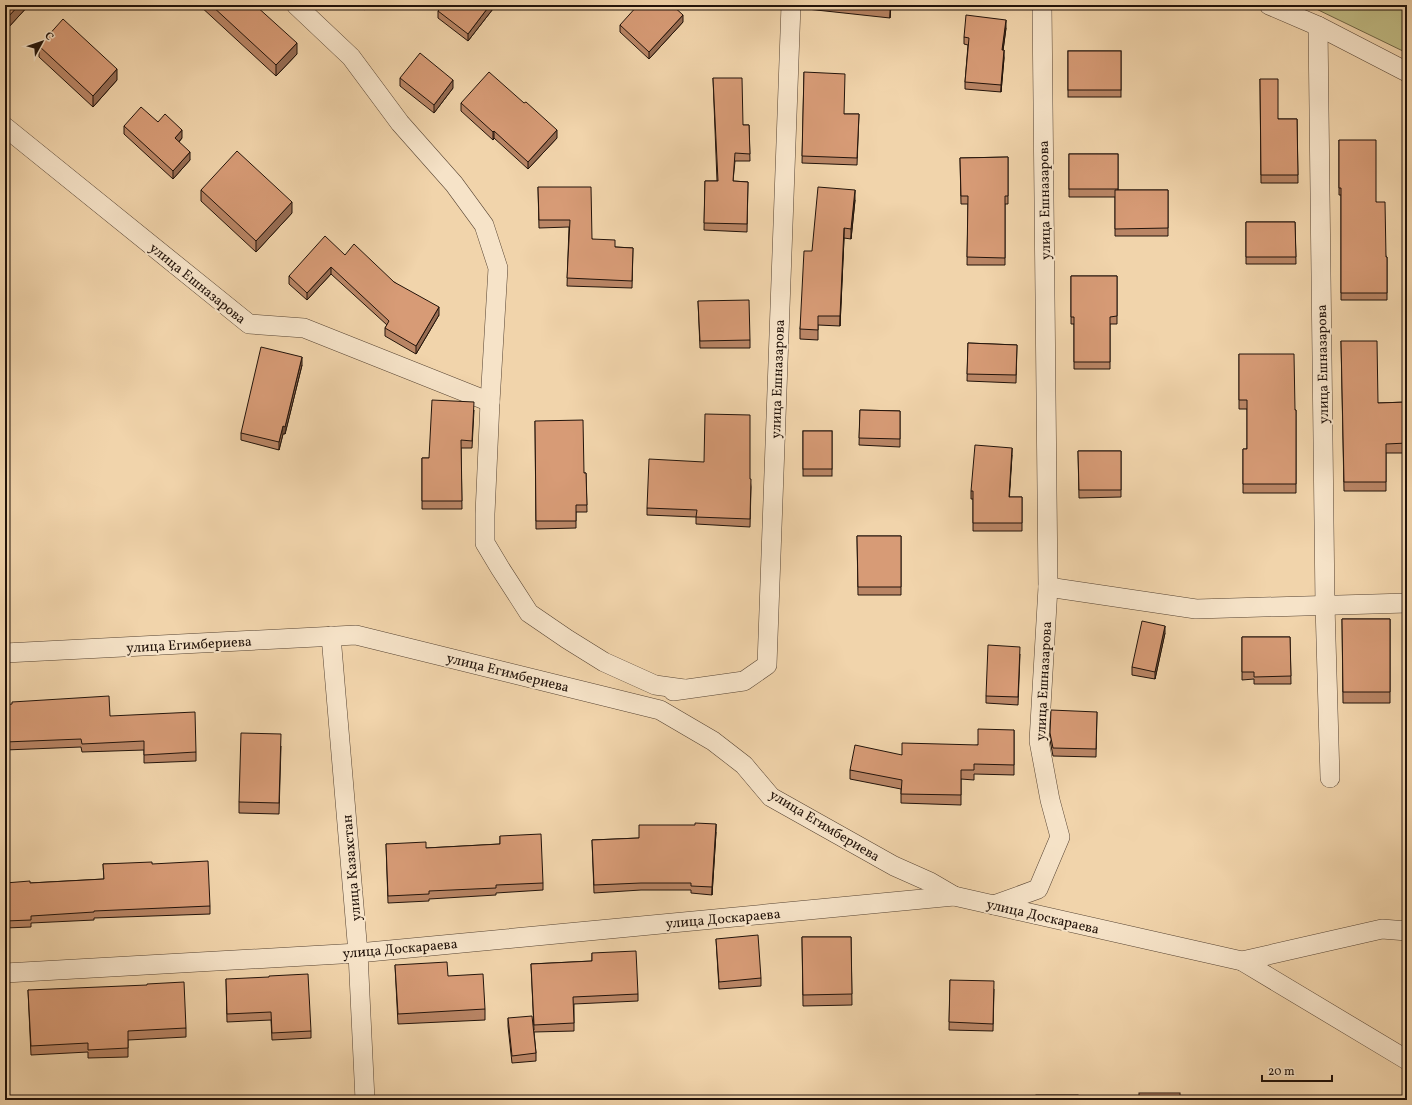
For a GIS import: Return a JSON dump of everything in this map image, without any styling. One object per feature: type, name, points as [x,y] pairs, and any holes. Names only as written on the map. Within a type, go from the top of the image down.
[{"type":"street","name":"улица Ешназарова","points":[[296,5],[351,57],[400,123],[454,184],[484,226],[498,268],[490,402],[485,543],[529,613],[604,662],[655,684],[684,688]]},
{"type":"street","name":"улица Ешназарова","points":[[620,700],[684,688],[744,681],[767,665],[791,5]]},
{"type":"street","name":"улица Ешназарова","points":[[994,905],[1038,889],[1060,837],[1050,800],[1039,741],[1048,587],[1042,5]]},
{"type":"street","points":[[1269,5],[1318,26],[1407,72]]},
{"type":"street","name":"улица Ешназарова","points":[[1318,26],[1325,605],[1330,778]]},
{"type":"street","name":"улица Ешназарова","points":[[5,126],[249,324],[304,328],[490,402]]},
{"type":"street","points":[[1048,587],[1196,609],[1407,602]]},
{"type":"street","name":"улица Егимбериева","points":[[5,653],[356,635],[660,710],[713,741],[744,765],[771,796],[894,866],[930,882],[954,896]]},
{"type":"street","name":"улица Казахстан","points":[[332,636],[358,953],[365,1100]]},
{"type":"street","name":"улица Доскараева","points":[[5,973],[358,953],[954,896],[1242,961],[1407,1060]]},
{"type":"street","points":[[1242,961],[1382,929],[1407,931]]},
{"type":"shaded area","points":[[1308,5],[1407,5],[1407,53]]},
{"type":"building","points":[[5,5],[19,5],[7,18],[5,16]]},
{"type":"building","points":[[211,5],[255,5],[297,43],[276,65]]},
{"type":"building","points":[[443,5],[490,5],[468,34],[438,11]]},
{"type":"building","points":[[638,5],[672,5],[683,15],[649,52],[620,25]]},
{"type":"building","points":[[868,5],[890,5],[890,7]]},
{"type":"building","points":[[966,15],[1006,20],[1002,50],[1004,50],[1001,85],[965,82],[969,38],[964,37]]},
{"type":"building","points":[[63,19],[117,69],[93,96],[39,46]]},
{"type":"building","points":[[1068,51],[1121,51],[1121,90],[1068,90]]},
{"type":"building","points":[[420,53],[453,80],[434,105],[400,78]]},
{"type":"building","points":[[489,72],[557,130],[528,162],[461,103]]},
{"type":"building","points":[[804,72],[845,74],[844,114],[859,114],[857,158],[802,156]]},
{"type":"building","points":[[713,78],[742,78],[743,125],[749,125],[750,154],[735,153],[733,181],[748,182],[747,224],[704,223],[705,181],[718,181]]},
{"type":"building","points":[[1260,79],[1278,79],[1278,119],[1297,119],[1298,175],[1261,175]]},
{"type":"building","points":[[141,107],[158,122],[165,114],[182,130],[175,138],[190,152],[173,171],[124,126]]},
{"type":"building","points":[[1339,140],[1376,140],[1376,202],[1385,202],[1387,293],[1341,293],[1341,188],[1339,188]]},
{"type":"building","points":[[237,151],[292,202],[256,241],[201,190]]},
{"type":"building","points":[[1069,154],[1118,154],[1118,189],[1069,189]]},
{"type":"building","points":[[1008,157],[1008,196],[1005,196],[1005,258],[967,257],[968,196],[961,196],[960,158]]},
{"type":"building","points":[[538,187],[591,187],[592,239],[615,240],[615,247],[633,248],[632,281],[567,278],[570,220],[539,220]]},
{"type":"building","points":[[818,187],[855,190],[851,229],[844,228],[840,316],[818,316],[818,330],[800,329],[804,251],[812,251]]},
{"type":"building","points":[[1115,190],[1168,190],[1168,228],[1115,229]]},
{"type":"building","points":[[1246,222],[1295,222],[1296,257],[1246,257]]},
{"type":"building","points":[[325,236],[345,255],[354,244],[394,282],[439,307],[416,346],[385,328],[389,321],[331,267],[307,293],[289,276]]},
{"type":"building","points":[[1071,276],[1117,276],[1117,316],[1110,317],[1110,362],[1074,362],[1074,317],[1071,317]]},
{"type":"building","points":[[749,300],[750,340],[700,341],[698,301]]},
{"type":"building","points":[[1341,341],[1377,341],[1378,403],[1407,402],[1407,443],[1386,444],[1386,482],[1344,482]]},
{"type":"building","points":[[968,343],[1017,345],[1016,375],[967,374]]},
{"type":"building","points":[[261,347],[302,357],[285,427],[283,426],[279,442],[241,433]]},
{"type":"building","points":[[1239,354],[1294,354],[1296,484],[1243,484],[1243,449],[1247,449],[1247,400],[1239,400]]},
{"type":"building","points":[[432,400],[474,402],[472,441],[461,440],[462,501],[422,501],[422,458],[429,458]]},
{"type":"building","points":[[860,410],[900,411],[900,439],[859,438]]},
{"type":"building","points":[[705,414],[750,415],[750,519],[696,517],[697,510],[647,508],[649,459],[704,462]]},
{"type":"building","points":[[583,420],[584,473],[586,473],[587,505],[576,505],[576,521],[536,521],[535,421]]},
{"type":"building","points":[[803,431],[832,431],[832,469],[803,469]]},
{"type":"building","points":[[975,445],[1012,448],[1009,497],[1022,497],[1022,523],[973,523],[973,491],[971,491]]},
{"type":"building","points":[[1078,451],[1121,451],[1121,490],[1079,490]]},
{"type":"building","points":[[857,536],[901,536],[901,587],[858,587]]},
{"type":"building","points":[[1342,619],[1390,619],[1390,692],[1343,692]]},
{"type":"building","points":[[1142,621],[1165,626],[1155,672],[1132,667]]},
{"type":"building","points":[[1242,637],[1290,637],[1291,676],[1254,677],[1254,672],[1242,672]]},
{"type":"building","points":[[988,645],[1020,647],[1018,697],[986,696]]},
{"type":"building","points":[[109,696],[110,716],[195,712],[196,752],[144,755],[144,741],[82,744],[81,739],[5,742],[5,705],[12,704],[12,702]]},
{"type":"building","points":[[1051,710],[1097,712],[1096,749],[1053,748],[1050,733]]},
{"type":"building","points":[[978,729],[1014,730],[1014,765],[974,764],[974,770],[961,770],[961,795],[901,794],[902,780],[850,770],[855,745],[902,755],[902,743],[978,745]]},
{"type":"building","points":[[241,733],[281,734],[279,803],[239,802]]},
{"type":"building","points":[[695,823],[716,824],[712,887],[691,886],[691,883],[594,885],[592,840],[639,838],[639,825],[695,825]]},
{"type":"building","points":[[541,834],[543,883],[496,885],[496,888],[429,891],[429,894],[388,896],[386,844],[426,842],[426,848],[500,844],[500,836]]},
{"type":"building","points":[[208,861],[210,906],[94,911],[31,916],[31,920],[5,921],[5,883],[104,879],[103,864],[152,862],[152,864]]},
{"type":"building","points":[[758,935],[761,978],[719,982],[716,939]]},
{"type":"building","points":[[802,937],[851,937],[852,994],[803,995]]},
{"type":"building","points":[[636,951],[638,994],[573,997],[574,1023],[534,1025],[531,964],[592,961],[592,953]]},
{"type":"building","points":[[447,962],[448,976],[483,974],[485,1009],[398,1014],[395,965]]},
{"type":"building","points":[[308,974],[311,1031],[272,1033],[271,1012],[227,1014],[226,979]]},
{"type":"building","points":[[950,980],[994,981],[993,1024],[949,1022]]},
{"type":"building","points":[[184,982],[186,1028],[128,1031],[128,1048],[88,1050],[88,1043],[31,1046],[28,990]]},
{"type":"building","points":[[532,1016],[536,1053],[512,1056],[508,1018]]},
{"type":"building","points":[[1139,1093],[1180,1093],[1180,1100],[1139,1100]]},
{"type":"building","points":[[1036,1095],[1078,1095],[1078,1100],[1036,1100]]}]
